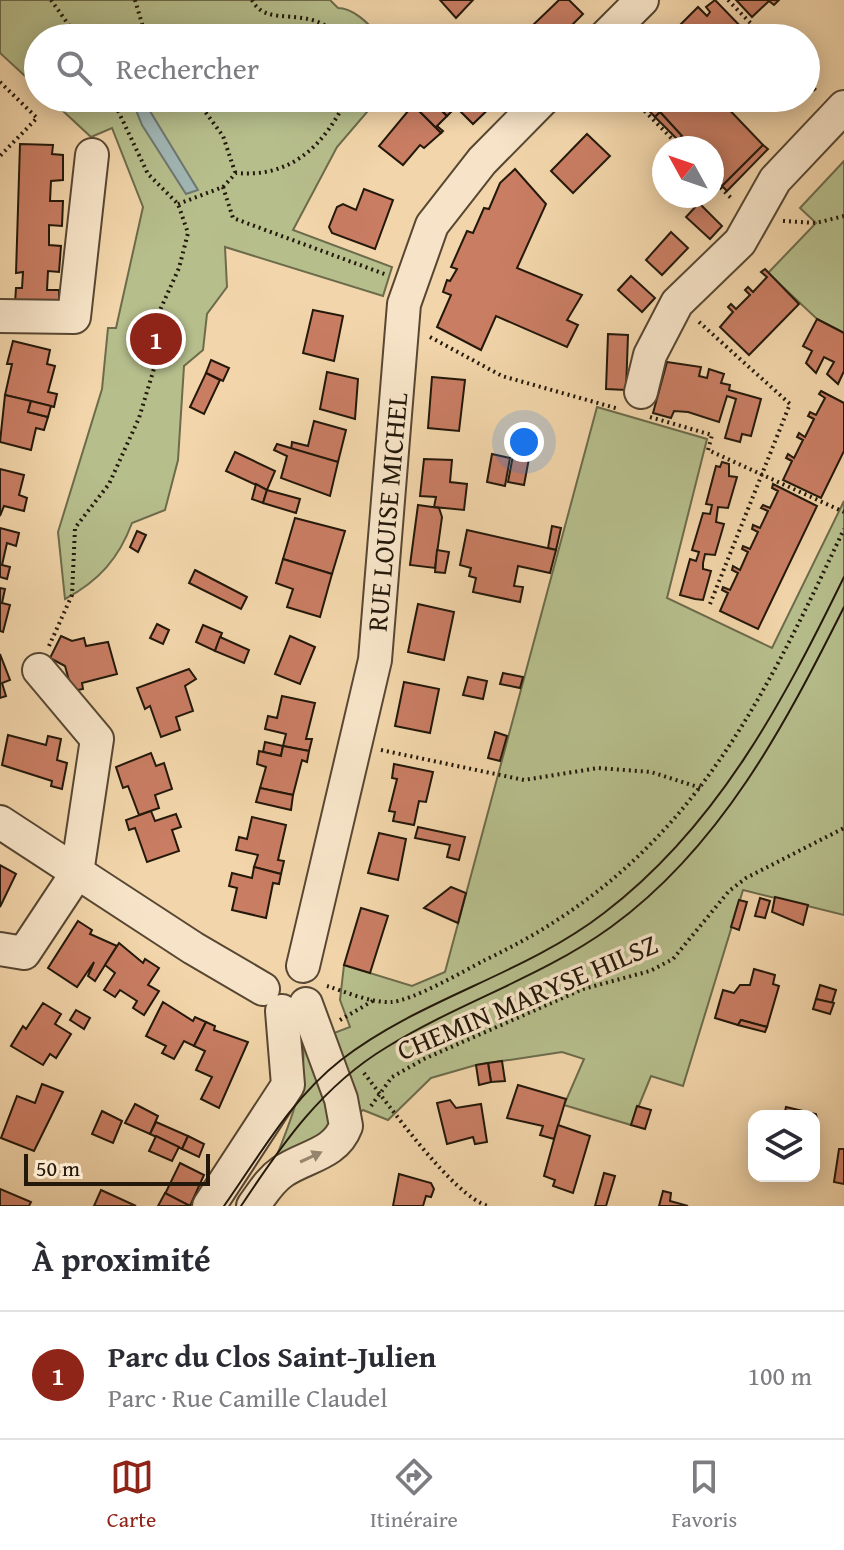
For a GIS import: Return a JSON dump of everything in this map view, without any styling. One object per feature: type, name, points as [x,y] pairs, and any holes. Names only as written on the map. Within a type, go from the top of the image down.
[{"type":"street","points":[[618,24],[642,0]]},
{"type":"street","points":[[641,392],[650,355],[677,303],[740,242],[775,180],[844,107]]},
{"type":"street","name":"RUE LOUISE MICHEL","points":[[209,1206],[288,1085],[293,990],[375,660],[403,322],[412,284],[432,225],[482,161],[530,112]]},
{"type":"street","points":[[0,316],[74,317],[92,155]]},
{"type":"street","points":[[0,949],[24,953],[77,873],[97,739],[39,670]]},
{"type":"street","points":[[0,822],[77,873],[293,990],[344,1108],[346,1126],[333,1147],[271,1181],[253,1206]]},
{"type":"path","points":[[51,0],[68,24]]},
{"type":"path","points":[[135,0],[142,24]]},
{"type":"path","points":[[252,0],[257,9],[273,17],[304,16],[326,24]]},
{"type":"path","points":[[728,0],[751,24]]},
{"type":"path","points":[[0,82],[24,105]]},
{"type":"path","points":[[0,156],[37,118],[31,112]]},
{"type":"path","points":[[39,670],[72,595],[75,528],[109,484],[139,418],[159,352],[152,328],[179,268],[188,233],[178,204],[148,174],[119,112]]},
{"type":"path","points":[[205,112],[223,136],[236,173]]},
{"type":"path","points":[[236,173],[257,175],[292,165],[311,150],[337,112]]},
{"type":"path","points":[[646,112],[669,136]]},
{"type":"path","points":[[178,204],[223,187],[236,173]]},
{"type":"path","points":[[223,187],[233,218],[412,284]]},
{"type":"path","points":[[751,219],[816,223],[844,216]]},
{"type":"path","points":[[677,303],[790,404],[710,604]]},
{"type":"path","points":[[403,322],[502,376]]},
{"type":"path","points":[[764,473],[844,512]]},
{"type":"path","points":[[293,990],[392,1002],[434,985],[549,927],[591,899],[643,854],[701,788],[760,698],[844,529]]},
{"type":"path","points":[[356,744],[524,780],[598,768],[651,772],[701,788]]},
{"type":"path","name":"CHEMIN MARYSE HILSZ","points":[[488,1206],[474,1202],[451,1179],[379,1093],[401,1070],[424,1059],[583,989],[650,971],[673,959],[729,891],[746,878],[844,828]]},
{"type":"path","points":[[337,1022],[376,999]]},
{"type":"green space","points":[[0,0],[330,0],[338,8],[368,24],[24,24],[24,75],[0,53]]},
{"type":"green space","points":[[64,112],[367,112],[337,147],[293,230],[392,267],[383,296],[225,247],[227,287],[207,314],[203,350],[184,366],[178,460],[165,510],[132,523],[114,558],[98,576],[65,599],[58,532],[102,389],[108,328],[116,328],[143,207],[112,128],[91,137]]},
{"type":"green space","points":[[844,161],[844,333],[817,319],[768,273],[816,223],[800,208]]},
{"type":"green space","points":[[597,407],[707,439],[667,598],[772,648],[844,501],[844,915],[743,890],[683,1086],[651,1076],[631,1125],[564,1105],[584,1059],[562,1052],[476,1065],[431,1078],[388,1120],[363,1110],[324,1142],[269,1176],[298,1095],[303,1045],[350,1027],[340,1000],[344,965],[412,986],[445,972]]},
{"type":"water","points":[[137,112],[151,112],[198,190],[186,194]]},
{"type":"building","points":[[440,0],[473,0],[456,18]]},
{"type":"building","points":[[559,0],[569,0],[583,14],[573,24],[534,24]]},
{"type":"building","points":[[715,0],[738,24],[681,24],[698,7],[707,16],[710,12],[706,7]]},
{"type":"building","points":[[736,0],[779,0],[774,5],[769,1],[752,17]]},
{"type":"building","points":[[407,112],[420,112],[441,133],[424,148],[420,145],[403,165],[379,146]]},
{"type":"building","points":[[420,112],[443,112],[447,116],[437,126],[443,131],[441,133]]},
{"type":"building","points":[[461,112],[485,112],[473,124]]},
{"type":"building","points":[[660,112],[731,112],[763,145],[724,184],[724,136],[682,136]]},
{"type":"building","points":[[660,112],[682,136],[674,136],[655,117]]},
{"type":"building","points":[[587,134],[610,156],[573,193],[551,171]]},
{"type":"building","points":[[20,144],[53,145],[52,154],[63,155],[63,180],[51,181],[50,201],[63,201],[62,226],[49,225],[49,245],[61,246],[59,272],[48,271],[47,290],[59,290],[59,304],[15,303],[16,288],[22,288],[23,272],[16,273]]},
{"type":"building","points":[[763,145],[768,149],[727,191],[724,184]]},
{"type":"building","points":[[515,169],[546,204],[517,268],[582,295],[567,320],[578,325],[567,347],[496,316],[481,350],[437,327],[451,295],[443,292],[447,280],[450,281],[457,269],[451,267],[467,231],[473,233],[484,208],[489,209],[500,183]]},
{"type":"building","points":[[364,189],[393,200],[375,249],[332,233],[329,227],[337,207],[343,204],[356,210]]},
{"type":"building","points":[[694,208],[704,208],[722,226],[710,239],[686,217]]},
{"type":"building","points":[[671,232],[688,248],[662,275],[646,260]]},
{"type":"building","points":[[765,269],[799,304],[749,355],[720,327],[733,312],[728,307],[731,304],[736,309],[750,295],[745,290],[748,287],[753,292],[767,277],[761,272]]},
{"type":"building","points":[[631,276],[655,298],[642,312],[618,290]]},
{"type":"building","points":[[313,310],[343,316],[334,361],[303,353]]},
{"type":"building","points":[[817,319],[844,333],[844,371],[838,384],[827,374],[834,362],[824,357],[816,373],[806,363],[812,351],[803,346]]},
{"type":"building","points":[[608,334],[628,335],[626,390],[606,389]]},
{"type":"building","points":[[13,341],[50,350],[47,364],[55,366],[48,392],[57,394],[54,407],[5,395],[12,364],[7,364]]},
{"type":"building","points":[[211,360],[229,368],[223,381],[206,373]]},
{"type":"building","points":[[667,362],[701,367],[699,376],[707,378],[709,369],[724,374],[721,383],[730,385],[729,390],[761,399],[751,436],[742,434],[740,442],[725,438],[736,399],[727,396],[719,422],[688,412],[674,411],[671,418],[653,413]]},
{"type":"building","points":[[327,372],[358,379],[355,419],[320,409]]},
{"type":"building","points":[[206,373],[220,380],[204,414],[190,407]]},
{"type":"building","points":[[432,377],[465,380],[459,431],[428,428]]},
{"type":"building","points":[[821,391],[844,403],[844,451],[821,498],[783,480],[792,461],[786,458],[788,454],[794,458],[803,440],[797,437],[799,433],[805,437],[814,419],[808,416],[810,412],[816,415],[825,398],[819,394]]},
{"type":"building","points":[[5,395],[31,401],[28,412],[48,417],[44,430],[36,428],[31,450],[0,442]]},
{"type":"building","points":[[31,401],[51,406],[48,417],[28,412]]},
{"type":"building","points":[[314,421],[346,430],[338,462],[291,450],[292,442],[308,446]]},
{"type":"building","points":[[277,444],[338,462],[330,496],[281,478],[287,456],[274,450]]},
{"type":"building","points":[[514,450],[530,453],[524,485],[508,482]]},
{"type":"building","points":[[235,452],[275,471],[267,490],[226,471]]},
{"type":"building","points":[[492,454],[510,458],[505,486],[487,482]]},
{"type":"building","points":[[424,459],[452,460],[450,482],[467,484],[464,510],[434,507],[436,497],[420,496]]},
{"type":"building","points":[[722,462],[729,464],[729,476],[737,477],[728,508],[718,507],[716,522],[724,524],[715,555],[705,554],[703,569],[711,571],[703,600],[695,599],[680,595],[690,559],[696,561],[699,552],[692,550],[703,513],[710,514],[712,505],[706,504],[716,466],[720,467]]},
{"type":"building","points":[[0,469],[24,475],[19,495],[27,498],[24,511],[4,506],[0,516]]},
{"type":"building","points":[[256,484],[267,490],[263,503],[252,499]]},
{"type":"building","points":[[773,484],[817,506],[758,629],[720,611],[728,593],[722,590],[723,587],[730,590],[738,573],[732,570],[733,566],[740,570],[748,552],[742,549],[743,546],[750,549],[758,532],[752,529],[753,525],[760,528],[768,511],[761,508],[763,505],[770,508],[778,491],[772,488]]},
{"type":"building","points":[[267,490],[300,499],[296,513],[263,503]]},
{"type":"building","points":[[418,505],[439,508],[442,517],[435,568],[410,565]]},
{"type":"building","points":[[295,518],[345,531],[332,574],[283,559]]},
{"type":"building","points":[[552,526],[561,528],[556,550],[548,548]]},
{"type":"building","points":[[0,528],[19,533],[16,546],[7,543],[2,565],[10,567],[7,579],[0,577]]},
{"type":"building","points":[[467,530],[556,550],[550,573],[518,566],[514,586],[523,587],[520,602],[473,592],[476,578],[469,576],[471,568],[460,565]]},
{"type":"building","points":[[137,531],[146,535],[138,552],[130,547]]},
{"type":"building","points":[[437,550],[449,552],[445,573],[435,572]]},
{"type":"building","points":[[283,559],[332,574],[320,617],[287,607],[293,589],[276,583]]},
{"type":"building","points":[[195,570],[247,597],[241,609],[189,583]]},
{"type":"building","points":[[0,588],[5,589],[2,603],[10,605],[3,632],[0,631]]},
{"type":"building","points":[[418,604],[454,612],[444,660],[408,652]]},
{"type":"building","points":[[157,624],[169,630],[163,644],[150,638]]},
{"type":"building","points":[[203,625],[222,633],[215,651],[196,642]]},
{"type":"building","points":[[61,636],[72,641],[84,638],[86,646],[108,642],[117,674],[82,683],[83,689],[72,691],[65,666],[50,658]]},
{"type":"building","points":[[290,636],[315,647],[300,684],[275,674]]},
{"type":"building","points":[[220,637],[249,650],[244,663],[215,651]]},
{"type":"building","points":[[0,654],[10,680],[2,683],[6,696],[0,698]]},
{"type":"building","points":[[189,669],[196,679],[185,686],[193,711],[176,717],[180,730],[161,737],[150,706],[145,709],[137,688]]},
{"type":"building","points":[[503,673],[523,677],[520,688],[500,684]]},
{"type":"building","points":[[468,677],[487,681],[483,699],[463,695]]},
{"type":"building","points":[[404,682],[439,689],[430,733],[395,726]]},
{"type":"building","points":[[282,696],[315,703],[306,739],[312,739],[309,751],[283,746],[286,734],[265,729],[268,716],[277,718]]},
{"type":"building","points":[[495,732],[507,736],[500,761],[488,758]]},
{"type":"building","points":[[8,735],[46,745],[48,736],[61,739],[57,760],[67,763],[62,789],[51,786],[52,781],[2,765]]},
{"type":"building","points":[[265,742],[283,746],[281,756],[263,752]]},
{"type":"building","points":[[283,746],[309,751],[307,762],[302,760],[293,795],[260,788],[266,767],[257,764],[259,751],[281,756]]},
{"type":"building","points":[[151,753],[156,766],[164,763],[172,789],[155,795],[159,808],[139,815],[128,786],[123,788],[116,767]]},
{"type":"building","points":[[394,764],[433,772],[426,802],[419,801],[414,825],[393,821],[395,812],[389,811],[397,779],[392,778]]},
{"type":"building","points":[[260,788],[293,795],[291,810],[256,802]]},
{"type":"building","points":[[151,811],[155,821],[176,814],[181,827],[172,830],[179,851],[147,862],[135,828],[129,830],[126,820]]},
{"type":"building","points":[[252,817],[286,825],[278,860],[284,861],[281,874],[254,867],[258,855],[236,850],[239,837],[247,839]]},
{"type":"building","points":[[418,827],[465,837],[459,860],[447,857],[450,845],[415,838]]},
{"type":"building","points":[[379,833],[406,839],[398,880],[368,873]]},
{"type":"building","points":[[0,865],[16,874],[0,907]]},
{"type":"building","points":[[254,867],[281,874],[279,884],[273,883],[266,918],[232,910],[237,888],[229,886],[232,873],[252,878]]},
{"type":"building","points":[[451,887],[466,893],[458,923],[424,908]]},
{"type":"building","points":[[775,897],[808,905],[803,925],[772,912]]},
{"type":"building","points":[[760,898],[770,901],[765,918],[755,916]]},
{"type":"building","points":[[739,900],[747,902],[739,930],[731,927]]},
{"type":"building","points":[[361,908],[388,916],[370,973],[344,965]]},
{"type":"building","points":[[78,921],[92,930],[90,934],[117,946],[95,981],[88,976],[94,962],[77,987],[48,968]]},
{"type":"building","points":[[119,943],[143,963],[145,959],[159,968],[148,985],[159,991],[144,1015],[133,1008],[137,1001],[120,990],[115,997],[104,990],[115,973],[105,965]]},
{"type":"building","points":[[754,969],[775,975],[773,984],[779,986],[767,1027],[741,1020],[738,1025],[715,1018],[723,990],[734,993],[740,985],[750,985]]},
{"type":"building","points":[[820,985],[836,990],[832,1003],[816,999]]},
{"type":"building","points":[[816,999],[834,1003],[830,1014],[813,1009]]},
{"type":"building","points":[[163,1002],[193,1021],[195,1017],[206,1022],[194,1046],[184,1041],[174,1059],[162,1053],[166,1046],[146,1036]]},
{"type":"building","points":[[43,1003],[61,1014],[55,1024],[71,1034],[56,1058],[50,1054],[43,1065],[11,1046]]},
{"type":"building","points":[[76,1010],[90,1018],[84,1029],[70,1020]]},
{"type":"building","points":[[741,1020],[767,1027],[765,1032],[738,1025]]},
{"type":"building","points":[[206,1022],[215,1026],[214,1030],[248,1042],[219,1108],[201,1099],[212,1077],[196,1070],[205,1051],[194,1046]]},
{"type":"building","points":[[502,1061],[505,1081],[491,1082],[488,1063]]},
{"type":"building","points":[[488,1063],[491,1082],[479,1085],[476,1065]]},
{"type":"building","points":[[42,1084],[63,1092],[34,1151],[1,1138],[17,1096],[35,1103]]},
{"type":"building","points":[[518,1085],[566,1099],[554,1139],[540,1135],[543,1126],[507,1118]]},
{"type":"building","points":[[450,1100],[456,1108],[481,1104],[487,1142],[475,1144],[473,1137],[447,1144],[437,1103]]},
{"type":"building","points":[[135,1104],[158,1116],[150,1134],[125,1123]]},
{"type":"building","points":[[637,1106],[651,1110],[645,1129],[631,1125]]},
{"type":"building","points":[[102,1111],[122,1121],[113,1143],[92,1134]]},
{"type":"building","points":[[156,1122],[188,1136],[182,1149],[150,1134]]},
{"type":"building","points":[[558,1125],[590,1136],[573,1193],[553,1186],[555,1180],[544,1176]]},
{"type":"building","points":[[156,1136],[179,1147],[172,1161],[149,1151]]},
{"type":"building","points":[[188,1136],[204,1144],[199,1157],[182,1149]]},
{"type":"building","points":[[839,1149],[844,1149],[844,1184],[834,1182]]},
{"type":"building","points":[[180,1163],[204,1175],[190,1206],[165,1194]]},
{"type":"building","points":[[604,1173],[615,1176],[606,1206],[595,1206]]},
{"type":"building","points":[[399,1174],[431,1183],[434,1189],[431,1197],[426,1196],[423,1206],[393,1206]]},
{"type":"building","points":[[0,1189],[31,1202],[29,1206],[0,1206]]},
{"type":"building","points":[[101,1190],[136,1206],[94,1206]]},
{"type":"building","points":[[663,1191],[671,1193],[670,1201],[688,1206],[659,1206]]},
{"type":"building","points":[[165,1193],[190,1206],[158,1206]]},
{"type":"tram line","points":[[224,1206],[292,1110],[341,1060],[405,1020],[573,935],[644,879],[681,842],[744,760],[797,670],[844,577]]},
{"type":"tram line","points":[[241,1206],[305,1118],[364,1062],[443,1016],[585,945],[650,895],[686,860],[747,781],[798,696],[844,607]]},
{"type":"place","name":"Parc du Clos Saint-Julien","points":[[156,339]]}]
